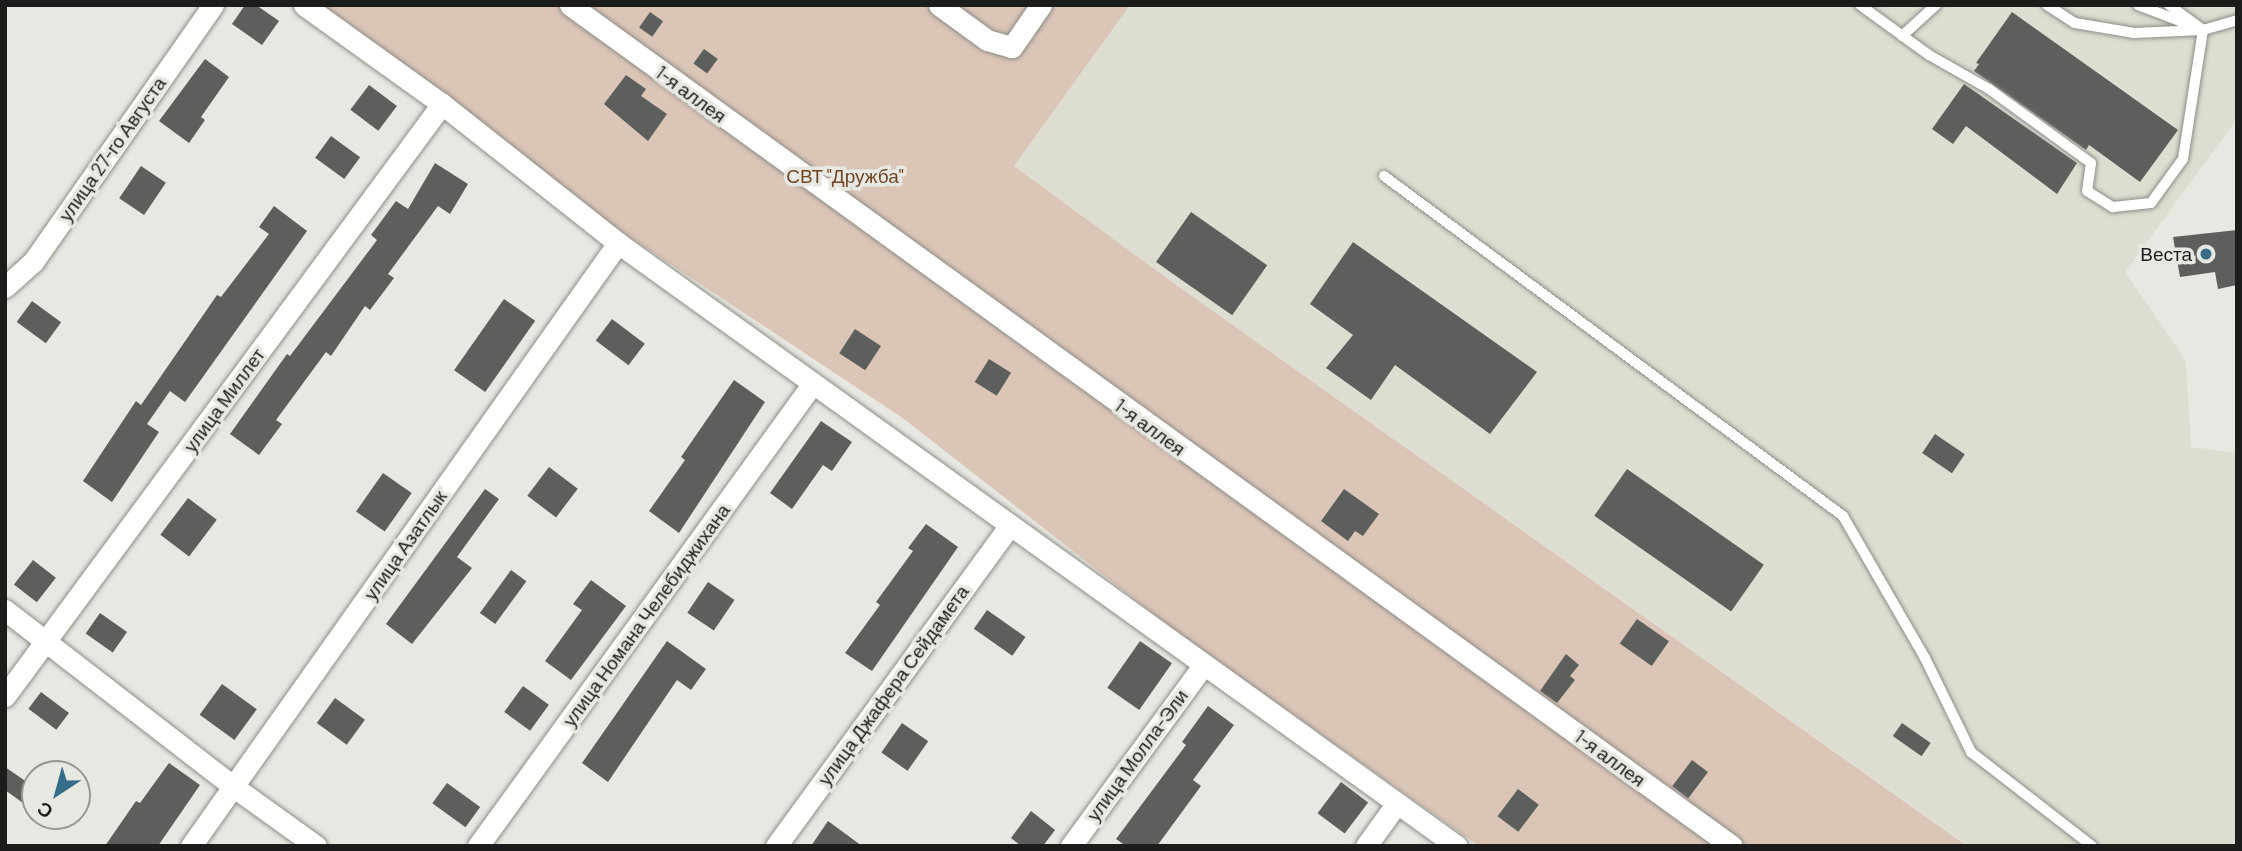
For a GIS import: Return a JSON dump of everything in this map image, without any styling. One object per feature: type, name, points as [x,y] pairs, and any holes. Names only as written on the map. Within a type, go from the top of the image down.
[{"type":"street","name":"улица 27-го Августа","points":[[5,287],[33,262],[213,5]]},
{"type":"street","points":[[304,5],[442,104],[618,243],[1457,846]]},
{"type":"street","name":"1-я аллея","points":[[570,5],[1732,846]]},
{"type":"street","points":[[939,5],[987,40],[1012,47],[1041,5]]},
{"type":"street","name":"улица Миллет","points":[[5,696],[442,104]]},
{"type":"street","name":"улица Азатлык","points":[[191,846],[618,243]]},
{"type":"street","name":"улица Номана Челебиджихана","points":[[478,846],[813,383]]},
{"type":"street","name":"улица Джафера Сейдамета","points":[[776,846],[1010,525]]},
{"type":"street","points":[[5,610],[47,639],[234,787],[316,846]]},
{"type":"street","name":"улица Молла-Эли","points":[[1071,846],[1204,664]]},
{"type":"street","points":[[1366,846],[1397,803]]},
{"type":"lane","points":[[1860,5],[1902,36],[1989,89],[2091,163],[2087,191],[2113,207],[2151,203],[2183,159],[2203,30]]},
{"type":"lane","points":[[1902,36],[1936,5]]},
{"type":"lane","points":[[2047,5],[2075,23],[2134,33],[2203,30],[2237,20]]},
{"type":"lane","points":[[2138,5],[2203,30]]},
{"type":"lane","points":[[2169,5],[2203,30]]},
{"type":"lane","points":[[1384,176],[1843,516],[1925,658],[1971,752],[2092,846]]},
{"type":"shaded area","points":[[1130,5],[2237,5],[2237,119],[2125,272],[2186,361],[2191,447],[2237,453],[2237,846],[1968,846],[1172,282],[1014,166]]},
{"type":"green space","name":"СВТ \"Дружба\"","points":[[321,5],[1130,5],[1014,166],[1172,282],[1967,846],[1479,846],[1174,630],[904,419],[616,228]]},
{"type":"building","points":[[245,5],[256,5],[279,21],[262,45],[232,24]]},
{"type":"building","points":[[650,12],[663,21],[652,37],[639,28]]},
{"type":"building","points":[[2012,12],[2178,130],[2140,182],[2089,145],[2086,150],[1974,71],[1979,64],[1976,63]]},
{"type":"building","points":[[704,49],[718,59],[707,74],[693,64]]},
{"type":"building","points":[[205,59],[229,77],[201,117],[205,120],[189,143],[159,121]]},
{"type":"building","points":[[626,75],[646,89],[641,96],[667,114],[648,141],[604,104]]},
{"type":"building","points":[[1964,84],[2077,163],[2057,194],[1966,126],[1953,144],[1932,129]]},
{"type":"building","points":[[369,85],[397,106],[378,131],[350,110]]},
{"type":"building","points":[[331,136],[360,157],[344,179],[315,158]]},
{"type":"building","points":[[435,163],[468,184],[450,214],[438,206],[388,274],[394,278],[370,310],[365,306],[331,356],[326,352],[276,420],[282,424],[259,455],[230,434],[287,354],[290,356],[377,240],[371,235],[396,201],[408,209]]},
{"type":"building","points":[[141,166],[166,183],[144,215],[119,198]]},
{"type":"building","points":[[274,206],[307,231],[185,402],[170,391],[147,424],[159,432],[112,502],[83,481],[136,401],[141,405],[217,295],[221,297],[269,234],[259,227]]},
{"type":"building","points":[[1191,212],[1267,265],[1232,315],[1156,262]]},
{"type":"building","name":"Веста","points":[[2237,230],[2237,285],[2218,289],[2215,272],[2180,277],[2173,237]]},
{"type":"building","points":[[1353,242],[1537,372],[1490,434],[1395,365],[1371,400],[1326,368],[1353,335],[1310,304]]},
{"type":"building","points":[[504,299],[535,321],[485,392],[454,370]]},
{"type":"building","points":[[32,301],[61,322],[46,343],[17,322]]},
{"type":"building","points":[[612,319],[645,344],[628,365],[596,341]]},
{"type":"building","points":[[855,329],[881,346],[865,370],[839,353]]},
{"type":"building","points":[[989,359],[1011,373],[997,396],[975,382]]},
{"type":"building","points":[[734,380],[765,402],[679,533],[649,511],[685,460],[681,457]]},
{"type":"building","points":[[821,421],[852,442],[832,471],[823,465],[792,509],[770,493]]},
{"type":"building","points":[[1935,434],[1965,454],[1952,473],[1922,453]]},
{"type":"building","points":[[549,467],[578,489],[556,517],[527,496]]},
{"type":"building","points":[[1627,469],[1764,565],[1731,611],[1594,516]]},
{"type":"building","points":[[383,473],[412,493],[385,532],[356,512]]},
{"type":"building","points":[[485,489],[499,499],[457,557],[472,568],[412,644],[386,624]]},
{"type":"building","points":[[1344,489],[1379,514],[1363,536],[1355,531],[1348,541],[1321,521]]},
{"type":"building","points":[[188,498],[217,520],[189,556],[160,535]]},
{"type":"building","points":[[926,524],[958,547],[872,671],[845,653],[880,605],[876,602],[913,551],[908,548]]},
{"type":"building","points":[[33,560],[56,578],[37,602],[14,584]]},
{"type":"building","points":[[511,570],[526,581],[495,624],[480,613]]},
{"type":"building","points":[[591,580],[626,606],[571,680],[545,661],[582,610],[573,604]]},
{"type":"building","points":[[708,582],[735,600],[714,631],[687,613]]},
{"type":"building","points":[[987,610],[1026,637],[1012,656],[974,629]]},
{"type":"building","points":[[100,613],[127,632],[113,652],[86,633]]},
{"type":"building","points":[[1637,619],[1669,641],[1652,666],[1620,644]]},
{"type":"building","points":[[667,641],[706,669],[691,690],[677,680],[608,782],[582,763]]},
{"type":"building","points":[[1140,641],[1172,663],[1139,710],[1107,688]]},
{"type":"building","points":[[1566,654],[1579,665],[1570,676],[1575,680],[1557,703],[1540,691]]},
{"type":"building","points":[[222,684],[257,709],[234,740],[200,715]]},
{"type":"building","points":[[523,686],[549,705],[530,731],[504,712]]},
{"type":"building","points":[[41,692],[69,713],[56,730],[28,709]]},
{"type":"building","points":[[335,698],[365,720],[347,745],[317,723]]},
{"type":"building","points":[[1208,706],[1234,725],[1193,780],[1201,786],[1157,846],[1126,846],[1116,839],[1186,745],[1182,742]]},
{"type":"building","points":[[902,723],[928,741],[908,771],[881,752]]},
{"type":"building","points":[[1902,723],[1931,743],[1921,756],[1893,736]]},
{"type":"building","points":[[1692,760],[1708,772],[1688,798],[1672,786]]},
{"type":"building","points":[[169,763],[200,785],[158,846],[105,846],[136,801],[140,803]]},
{"type":"building","points":[[5,767],[21,778],[21,802],[5,790]]},
{"type":"building","points":[[1341,782],[1368,802],[1345,834],[1318,813]]},
{"type":"building","points":[[447,783],[480,807],[465,827],[432,803]]},
{"type":"building","points":[[1518,789],[1539,805],[1518,832],[1498,816]]},
{"type":"building","points":[[1031,811],[1055,830],[1043,846],[1021,846],[1011,838]]},
{"type":"building","points":[[828,821],[862,846],[811,846]]},
{"type":"place","name":"Веста","points":[[2206,254]]}]
